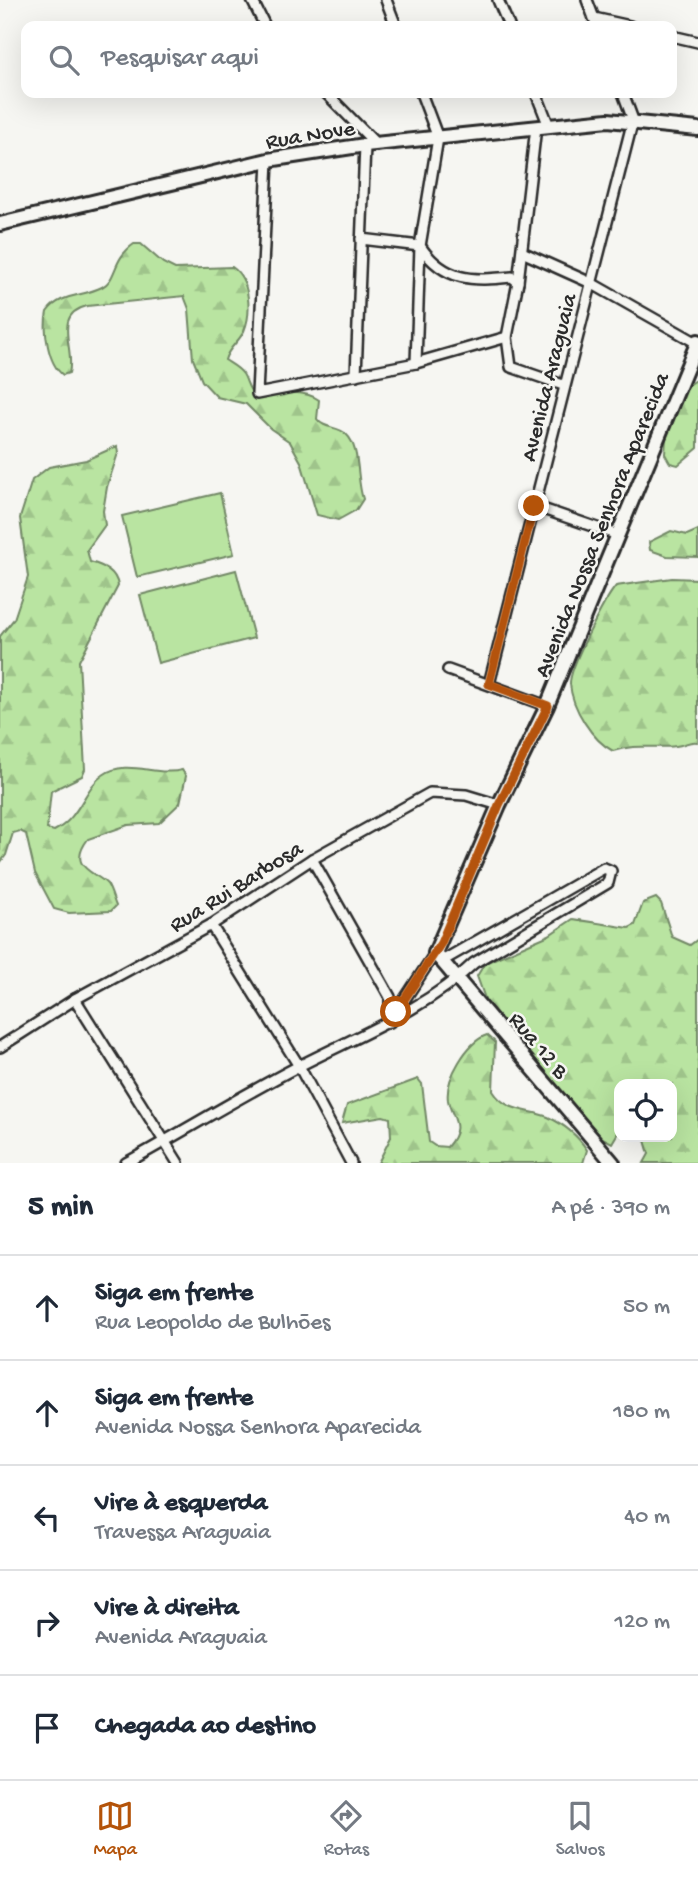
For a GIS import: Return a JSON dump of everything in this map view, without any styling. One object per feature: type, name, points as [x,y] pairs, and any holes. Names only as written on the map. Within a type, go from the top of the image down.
[{"type":"street","points":[[253,0],[263,21]]},
{"type":"street","points":[[386,0],[394,21]]},
{"type":"street","points":[[498,0],[507,21]]},
{"type":"street","points":[[587,0],[596,21]]},
{"type":"street","points":[[677,37],[698,42]]},
{"type":"street","points":[[330,98],[371,145],[361,239],[356,375]]},
{"type":"street","points":[[416,363],[420,246],[438,138],[423,98]]},
{"type":"street","points":[[537,98],[543,126],[507,337],[511,366],[563,385]]},
{"type":"street","points":[[624,98],[633,120]]},
{"type":"street","name":"Rua Nove","points":[[0,224],[268,160],[371,145],[543,126],[633,120],[698,129]]},
{"type":"street","name":"Avenida Araguaia","points":[[489,684],[563,385],[633,120]]},
{"type":"street","points":[[268,160],[257,394],[416,363],[507,337]]},
{"type":"street","points":[[361,239],[420,246],[428,257],[449,274],[478,280],[512,276],[518,282]]},
{"type":"street","points":[[522,252],[591,283],[698,343]]},
{"type":"street","name":"Avenida Nossa Senhora Aparecida","points":[[439,957],[499,805],[548,706],[698,343]]},
{"type":"street","points":[[534,506],[618,535]]},
{"type":"street","points":[[448,670],[548,706]]},
{"type":"street","name":"Rua Rui Barbosa","points":[[0,1046],[75,999],[211,925],[312,859],[430,793],[466,795],[499,805]]},
{"type":"street","points":[[312,859],[390,997],[390,1022]]},
{"type":"street","points":[[126,1163],[299,1066],[390,1022],[457,978],[474,962],[608,883],[611,871],[604,868],[439,957],[390,1022]]},
{"type":"street","points":[[211,925],[299,1066],[351,1163]]},
{"type":"street","name":"Rua 12 B","points":[[439,957],[613,1163]]},
{"type":"street","points":[[75,999],[178,1163]]},
{"type":"green space","points":[[134,244],[141,244],[163,263],[175,269],[232,267],[238,272],[248,296],[247,323],[225,360],[241,372],[254,394],[302,394],[319,400],[317,419],[343,431],[354,447],[363,499],[356,510],[338,520],[317,515],[301,462],[290,442],[271,429],[246,404],[217,397],[202,381],[193,359],[189,309],[184,296],[87,306],[76,310],[67,325],[69,373],[63,375],[58,370],[48,346],[47,312],[58,301],[107,284],[122,256]]},
{"type":"green space","points":[[698,379],[698,448],[678,465],[670,463],[665,454],[666,437],[684,388]]},
{"type":"green space","points":[[117,446],[118,453],[107,487],[103,511],[105,525],[87,550],[90,562],[109,570],[115,576],[118,586],[79,661],[85,769],[82,776],[51,791],[47,829],[54,831],[63,825],[76,811],[91,787],[112,770],[182,770],[186,776],[180,803],[159,823],[128,825],[88,839],[82,849],[81,863],[107,884],[116,906],[111,911],[69,913],[54,909],[35,873],[26,834],[20,831],[13,833],[6,855],[0,863],[0,636],[14,619],[28,577],[20,518],[32,480],[49,467],[86,460]]},
{"type":"green space","points":[[220,493],[234,554],[137,577],[122,516]]},
{"type":"green space","points":[[698,530],[698,557],[667,556],[650,550],[649,542],[671,531],[687,535]]},
{"type":"green space","points":[[236,570],[254,638],[158,663],[140,595]]},
{"type":"green space","points":[[672,578],[698,579],[698,742],[667,747],[630,747],[613,751],[598,739],[579,713],[570,684],[575,664],[596,619],[616,586]]},
{"type":"green space","points":[[656,898],[661,903],[672,937],[690,945],[698,939],[698,1163],[644,1163],[649,1154],[645,1142],[677,1142],[677,1079],[614,1079],[612,1143],[591,1132],[489,1010],[477,976],[485,963],[549,935],[573,919],[629,928],[635,925],[643,903]]},
{"type":"green space","points":[[487,1035],[495,1042],[493,1091],[498,1098],[518,1109],[548,1117],[570,1131],[587,1150],[583,1163],[378,1163],[391,1137],[390,1118],[383,1116],[342,1123],[347,1105],[418,1079],[422,1084],[429,1142],[435,1146],[447,1147],[456,1133],[456,1122],[448,1100],[450,1082],[465,1053]]},
{"type":"route","points":[[396,1012],[441,943],[499,805],[548,706],[489,684],[534,506]]}]
